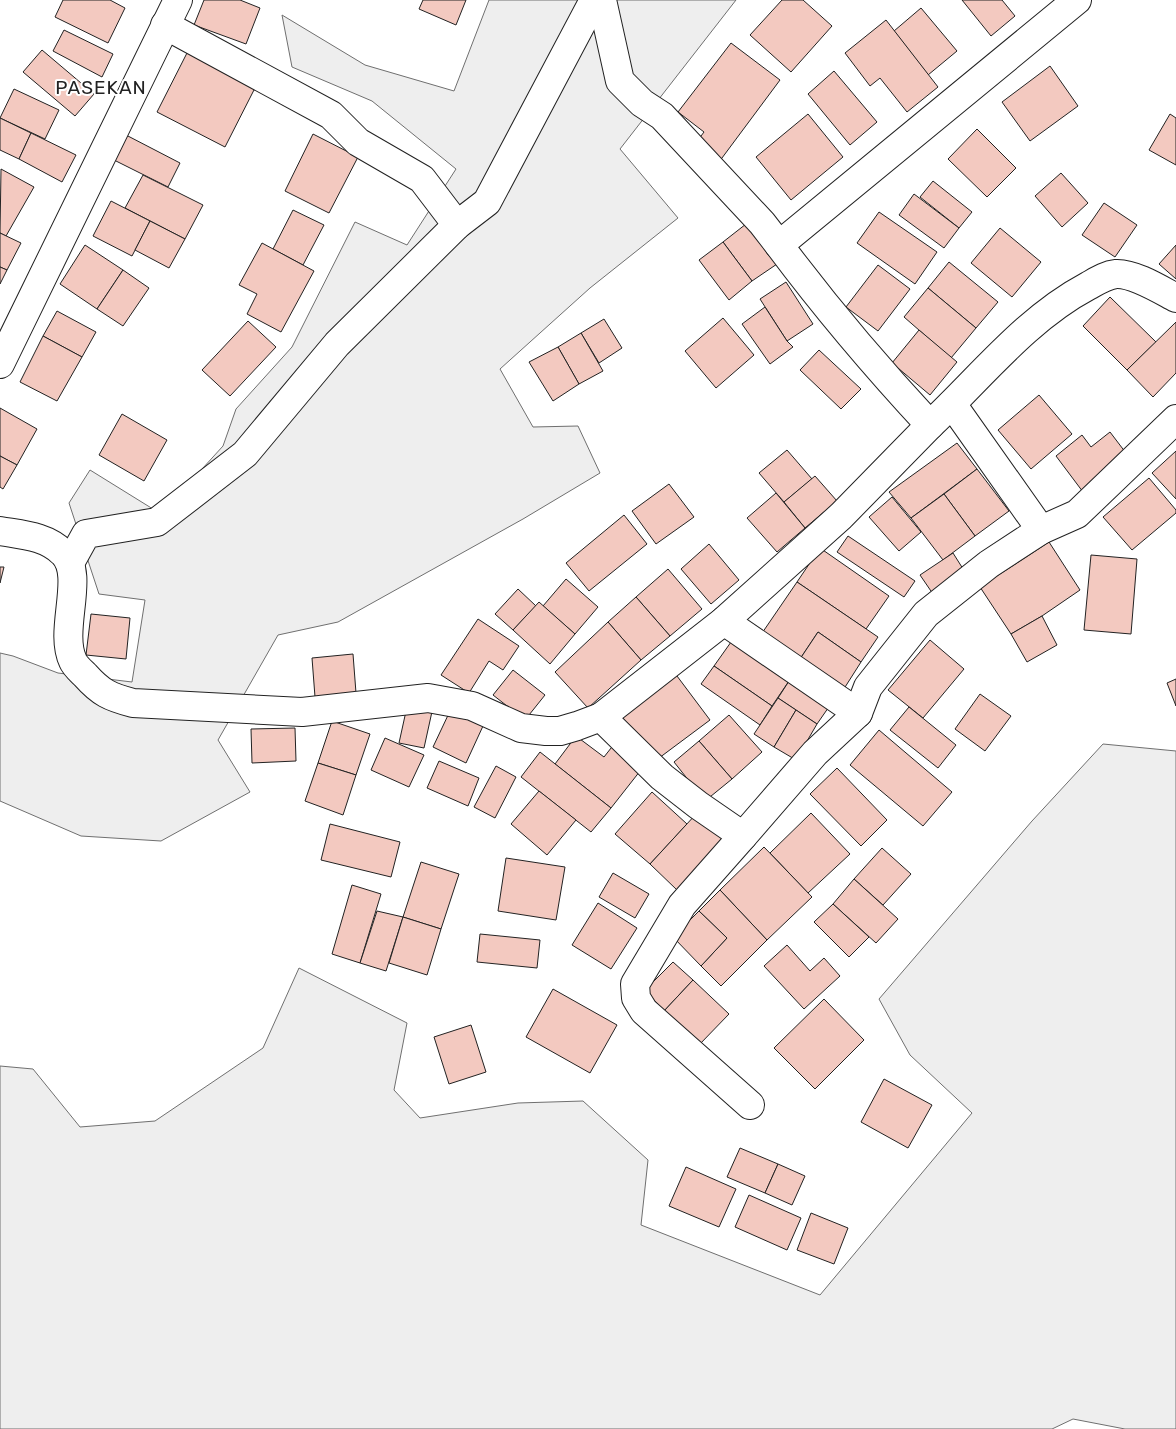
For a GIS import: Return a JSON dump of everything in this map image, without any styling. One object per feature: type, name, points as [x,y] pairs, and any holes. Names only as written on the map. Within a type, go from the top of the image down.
[{"type":"street","points":[[0,364],[178,0]]},
{"type":"street","points":[[70,563],[86,534],[157,522],[245,454],[337,344],[457,225],[487,202],[594,0]]},
{"type":"street","points":[[602,0],[620,80],[642,103],[662,116],[762,223],[824,303],[930,425]]},
{"type":"street","points":[[779,245],[1076,0]]},
{"type":"street","points":[[165,25],[331,115],[358,142],[422,179],[457,225]]},
{"type":"street","points":[[0,531],[43,539],[65,555],[73,573],[68,640],[73,661],[97,689],[115,698],[133,703],[302,712],[428,698],[472,706],[521,728],[560,731],[601,717],[724,621],[841,516],[1024,331],[1078,291],[1108,276],[1125,275],[1152,285],[1176,298]]},
{"type":"street","points":[[952,404],[1041,530]]},
{"type":"street","points":[[750,1105],[644,1011],[636,998],[635,984],[682,905],[815,753],[858,713],[868,687],[926,614],[989,564],[1041,530],[1077,514],[1176,419]]},
{"type":"street","points":[[724,621],[858,713]]},
{"type":"street","points":[[601,717],[662,777],[743,836]]},
{"type":"shaded area","points":[[489,0],[736,0],[620,149],[678,218],[590,288],[500,369],[533,427],[578,426],[600,473],[523,519],[338,622],[278,635],[218,740],[250,792],[161,841],[81,836],[0,801],[0,653],[58,673],[132,682],[145,600],[99,594],[69,503],[90,470],[161,514],[223,446],[236,409],[292,347],[355,222],[407,245],[456,169],[372,101],[292,67],[282,15],[365,65],[454,91]]},
{"type":"shaded area","points":[[1103,744],[1176,751],[1176,1429],[1125,1429],[1073,1419],[1052,1429],[0,1429],[0,1066],[33,1069],[80,1127],[155,1121],[263,1048],[299,968],[407,1023],[394,1090],[420,1118],[518,1103],[583,1101],[648,1160],[641,1225],[820,1295],[972,1113],[910,1055],[879,999],[1032,821]]},
{"type":"building","points":[[63,0],[110,0],[125,8],[108,43],[55,17]]},
{"type":"building","points":[[204,0],[240,0],[260,8],[246,44],[194,25]]},
{"type":"building","points":[[423,0],[466,0],[456,25],[419,9]]},
{"type":"building","points":[[782,0],[803,0],[832,26],[791,72],[750,35]]},
{"type":"building","points":[[962,0],[1002,0],[1015,16],[991,36]]},
{"type":"building","points":[[921,8],[957,51],[928,75],[894,31]]},
{"type":"building","points":[[886,20],[938,87],[907,112],[880,78],[870,86],[845,53]]},
{"type":"building","points":[[64,30],[113,54],[102,77],[53,51]]},
{"type":"building","points":[[731,43],[780,80],[719,162],[695,144],[704,132],[678,112]]},
{"type":"building","points":[[42,50],[94,94],[75,116],[23,72]]},
{"type":"building","points":[[188,51],[256,86],[225,147],[157,112]]},
{"type":"building","points":[[1050,66],[1078,106],[1030,141],[1002,102]]},
{"type":"building","points":[[834,71],[877,122],[850,145],[808,94]]},
{"type":"building","points":[[14,89],[59,110],[45,139],[0,118]]},
{"type":"building","points":[[808,114],[843,157],[791,200],[756,157]]},
{"type":"building","points":[[1170,114],[1176,118],[1176,165],[1149,150]]},
{"type":"building","points":[[0,118],[31,133],[19,159],[0,150]]},
{"type":"building","points":[[977,129],[1016,168],[987,197],[948,159]]},
{"type":"building","points":[[31,133],[76,155],[62,182],[19,159]]},
{"type":"building","points":[[313,134],[358,157],[329,213],[285,191]]},
{"type":"building","points":[[126,135],[180,163],[168,187],[114,160]]},
{"type":"building","points":[[1,169],[34,187],[6,236],[0,233]]},
{"type":"building","points":[[1061,173],[1088,203],[1062,227],[1035,196]]},
{"type":"building","points":[[143,175],[203,205],[185,239],[125,208]]},
{"type":"building","points":[[933,181],[972,212],[959,228],[920,197]]},
{"type":"building","points":[[914,194],[959,228],[944,248],[899,215]]},
{"type":"building","points":[[111,201],[150,221],[132,256],[93,236]]},
{"type":"building","points":[[1104,203],[1137,225],[1115,257],[1082,235]]},
{"type":"building","points":[[293,210],[324,225],[303,265],[273,249]]},
{"type":"building","points":[[879,212],[937,252],[915,284],[857,243]]},
{"type":"building","points":[[150,221],[185,239],[169,268],[135,250]]},
{"type":"building","points":[[746,224],[777,264],[752,281],[723,242]]},
{"type":"building","points":[[1000,228],[1041,262],[1012,297],[971,263]]},
{"type":"building","points":[[0,233],[21,243],[7,270],[0,267]]},
{"type":"building","points":[[723,242],[752,281],[729,300],[699,260]]},
{"type":"building","points":[[262,243],[314,271],[281,332],[247,314],[257,294],[239,285]]},
{"type":"building","points":[[85,245],[123,270],[97,309],[60,284]]},
{"type":"building","points":[[1176,245],[1176,279],[1159,264]]},
{"type":"building","points":[[949,262],[998,302],[976,328],[928,288]]},
{"type":"building","points":[[878,265],[910,289],[878,331],[846,307]]},
{"type":"building","points":[[0,267],[7,270],[0,284]]},
{"type":"building","points":[[123,270],[149,288],[123,326],[97,309]]},
{"type":"building","points":[[786,282],[813,324],[787,341],[760,299]]},
{"type":"building","points":[[928,288],[976,328],[951,358],[904,317]]},
{"type":"building","points":[[1110,297],[1156,342],[1127,370],[1083,326]]},
{"type":"building","points":[[765,307],[793,347],[770,364],[742,324]]},
{"type":"building","points":[[57,311],[96,332],[82,357],[43,336]]},
{"type":"building","points":[[723,318],[754,355],[716,388],[685,351]]},
{"type":"building","points":[[604,319],[622,348],[599,363],[581,333]]},
{"type":"building","points":[[248,321],[276,347],[230,396],[202,370]]},
{"type":"building","points":[[1176,322],[1176,373],[1153,397],[1127,370]]},
{"type":"building","points":[[919,330],[957,362],[930,395],[892,363]]},
{"type":"building","points":[[581,333],[603,371],[579,384],[558,347]]},
{"type":"building","points":[[43,336],[82,357],[57,401],[20,382]]},
{"type":"building","points":[[558,347],[579,384],[553,401],[529,362]]},
{"type":"building","points":[[819,350],[861,389],[841,409],[800,370]]},
{"type":"building","points":[[1039,395],[1072,434],[1031,469],[998,430]]},
{"type":"building","points":[[0,408],[37,429],[17,465],[0,456]]},
{"type":"building","points":[[122,414],[167,440],[144,481],[99,455]]},
{"type":"building","points":[[1110,432],[1129,457],[1083,492],[1056,456],[1082,435],[1091,447]]},
{"type":"building","points":[[957,443],[977,469],[911,518],[889,492]]},
{"type":"building","points":[[787,450],[812,479],[784,502],[759,473]]},
{"type":"building","points":[[1176,451],[1176,499],[1152,473]]},
{"type":"building","points":[[0,456],[17,465],[3,489],[0,487]]},
{"type":"building","points":[[977,469],[1009,511],[975,536],[944,494]]},
{"type":"building","points":[[815,476],[837,501],[805,528],[784,502]]},
{"type":"building","points":[[1149,478],[1176,510],[1176,513],[1132,550],[1103,517]]},
{"type":"building","points":[[669,484],[694,517],[656,544],[632,511]]},
{"type":"building","points":[[776,493],[805,528],[777,552],[747,518]]},
{"type":"building","points":[[944,494],[975,536],[943,560],[911,518]]},
{"type":"building","points":[[892,497],[921,532],[899,551],[869,517]]},
{"type":"building","points":[[624,515],[647,544],[589,591],[566,563]]},
{"type":"building","points":[[848,536],[915,581],[904,597],[837,552]]},
{"type":"building","points":[[1049,542],[1080,590],[1011,634],[980,587]]},
{"type":"building","points":[[709,544],[739,580],[711,604],[681,569]]},
{"type":"building","points":[[820,548],[889,596],[866,629],[797,582]]},
{"type":"building","points":[[953,553],[965,572],[933,594],[920,575]]},
{"type":"building","points":[[1091,555],[1137,559],[1131,634],[1084,630]]},
{"type":"building","points":[[0,567],[4,567],[0,583]]},
{"type":"building","points":[[668,569],[702,609],[670,636],[636,597]]},
{"type":"building","points":[[566,579],[598,607],[575,634],[543,606]]},
{"type":"building","points":[[797,582],[878,637],[861,662],[818,632],[796,665],[758,639]]},
{"type":"building","points":[[518,589],[536,606],[513,630],[495,614]]},
{"type":"building","points":[[636,597],[670,636],[641,660],[608,622]]},
{"type":"building","points":[[539,602],[575,634],[550,664],[513,630]]},
{"type":"building","points":[[91,614],[130,618],[126,659],[86,655]]},
{"type":"building","points":[[1042,616],[1057,645],[1027,662],[1011,634]]},
{"type":"building","points":[[478,619],[519,646],[503,670],[489,661],[469,693],[441,675]]},
{"type":"building","points":[[608,622],[641,660],[588,708],[555,672]]},
{"type":"building","points":[[818,632],[861,662],[840,695],[796,665]]},
{"type":"building","points":[[736,635],[793,675],[772,706],[714,666]]},
{"type":"building","points":[[930,640],[964,669],[923,718],[888,690]]},
{"type":"building","points":[[353,654],[356,693],[315,697],[312,658]]},
{"type":"building","points":[[714,666],[772,706],[760,725],[701,684]]},
{"type":"building","points":[[671,668],[710,720],[655,761],[616,709]]},
{"type":"building","points":[[513,670],[545,695],[525,720],[493,695]]},
{"type":"building","points":[[793,675],[833,701],[817,724],[778,698]]},
{"type":"building","points":[[1176,679],[1176,706],[1167,683]]},
{"type":"building","points":[[980,694],[1011,716],[985,751],[955,729]]},
{"type":"building","points":[[778,698],[796,710],[774,747],[754,734]]},
{"type":"building","points":[[408,702],[433,707],[424,748],[399,743]]},
{"type":"building","points":[[909,707],[956,745],[938,768],[890,730]]},
{"type":"building","points":[[796,710],[817,724],[796,760],[774,747]]},
{"type":"building","points":[[450,711],[483,726],[466,763],[433,747]]},
{"type":"building","points":[[729,715],[762,752],[732,779],[699,741]]},
{"type":"building","points":[[332,721],[370,734],[356,775],[318,763]]},
{"type":"building","points":[[295,728],[296,761],[252,763],[251,729]]},
{"type":"building","points":[[879,730],[952,792],[923,826],[850,765]]},
{"type":"building","points":[[576,736],[604,757],[615,743],[644,766],[611,808],[555,764]]},
{"type":"building","points":[[385,738],[424,755],[409,787],[371,770]]},
{"type":"building","points":[[699,741],[732,779],[705,801],[674,762]]},
{"type":"building","points":[[540,752],[611,808],[591,832],[521,777]]},
{"type":"building","points":[[439,761],[479,778],[468,806],[427,788]]},
{"type":"building","points":[[318,763],[356,775],[343,815],[305,801]]},
{"type":"building","points":[[496,766],[516,777],[495,818],[474,807]]},
{"type":"building","points":[[837,768],[887,820],[861,846],[810,794]]},
{"type":"building","points":[[539,791],[576,820],[547,855],[511,824]]},
{"type":"building","points":[[652,792],[687,824],[650,864],[615,834]]},
{"type":"building","points":[[697,813],[725,839],[677,890],[650,864]]},
{"type":"building","points":[[811,813],[850,854],[808,893],[770,853]]},
{"type":"building","points":[[330,824],[400,842],[391,877],[321,860]]},
{"type":"building","points":[[764,847],[812,897],[767,940],[720,890]]},
{"type":"building","points":[[882,848],[911,874],[883,905],[854,879]]},
{"type":"building","points":[[506,858],[565,867],[556,920],[498,911]]},
{"type":"building","points":[[421,862],[459,874],[441,929],[403,917]]},
{"type":"building","points":[[613,873],[649,894],[635,918],[599,897]]},
{"type":"building","points":[[854,879],[898,919],[876,943],[833,904]]},
{"type":"building","points":[[352,885],[381,894],[360,963],[332,954]]},
{"type":"building","points":[[720,890],[767,940],[721,986],[701,966],[727,938],[699,911]]},
{"type":"building","points":[[598,903],[637,928],[611,969],[572,945]]},
{"type":"building","points":[[833,904],[869,937],[849,957],[814,922]]},
{"type":"building","points":[[377,911],[403,917],[386,971],[360,963]]},
{"type":"building","points":[[699,911],[727,938],[701,966],[673,937]]},
{"type":"building","points":[[403,917],[441,929],[427,975],[389,963]]},
{"type":"building","points":[[480,934],[540,940],[537,968],[477,962]]},
{"type":"building","points":[[787,945],[810,971],[824,958],[840,976],[804,1009],[764,966]]},
{"type":"building","points":[[673,962],[693,980],[664,1011],[645,990]]},
{"type":"building","points":[[693,980],[729,1014],[699,1045],[664,1011]]},
{"type":"building","points":[[553,989],[617,1025],[590,1073],[526,1037]]},
{"type":"building","points":[[824,999],[864,1040],[815,1089],[774,1048]]},
{"type":"building","points":[[471,1025],[486,1072],[449,1084],[434,1037]]},
{"type":"building","points":[[884,1079],[932,1105],[908,1148],[861,1122]]},
{"type":"building","points":[[740,1148],[778,1164],[765,1193],[727,1177]]},
{"type":"building","points":[[778,1164],[805,1176],[792,1205],[765,1193]]},
{"type":"building","points":[[686,1167],[736,1189],[719,1227],[669,1206]]},
{"type":"building","points":[[749,1195],[801,1218],[787,1250],[735,1227]]},
{"type":"building","points":[[811,1213],[848,1228],[834,1264],[797,1250]]},
{"type":"district","name":"PASEKAN","points":[[101,87]]}]
